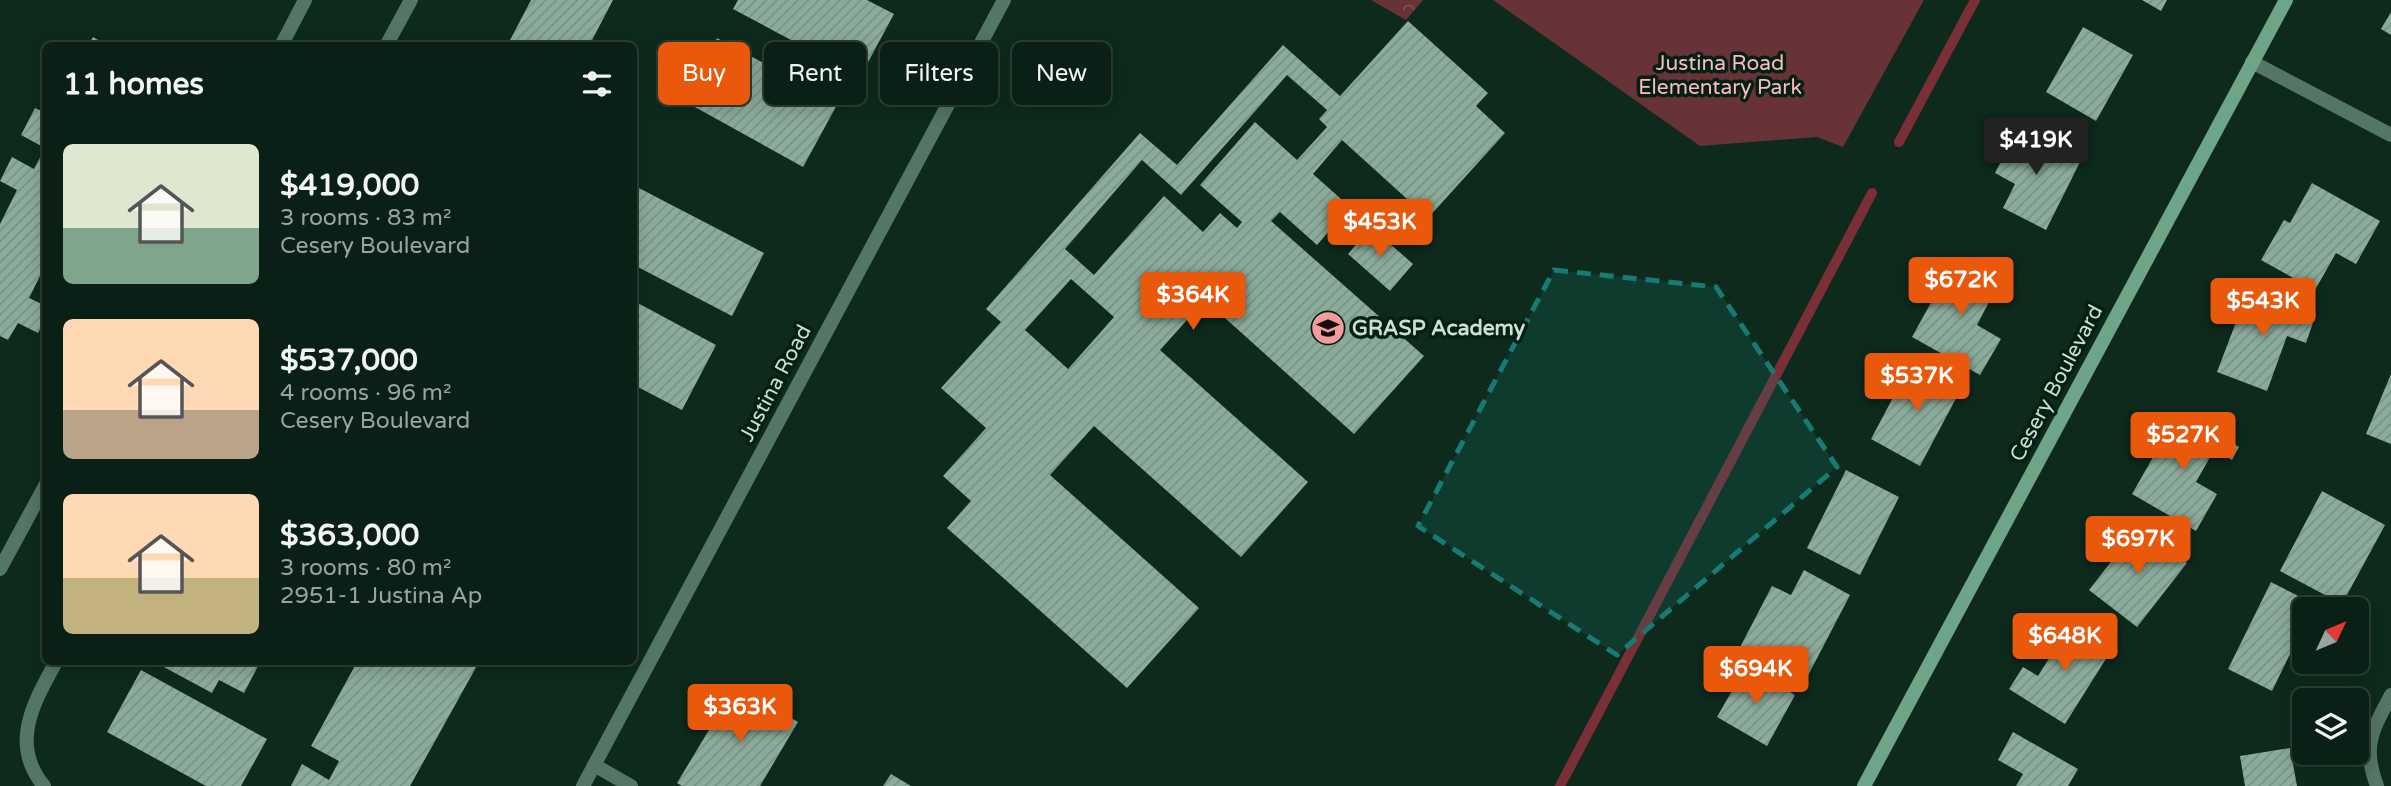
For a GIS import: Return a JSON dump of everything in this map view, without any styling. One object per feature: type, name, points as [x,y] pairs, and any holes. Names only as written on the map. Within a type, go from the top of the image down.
[{"type":"main road","name":"Cesery Boulevard","points":[[1864,786],[2286,0]]},
{"type":"street","points":[[283,42],[305,0]]},
{"type":"street","points":[[388,42],[411,0]]},
{"type":"street","name":"Justina Road","points":[[583,786],[1004,0]]},
{"type":"street","points":[[2252,62],[2391,135]]},
{"type":"street","points":[[0,569],[42,491]]},
{"type":"street","points":[[44,786],[34,775],[25,740],[35,701],[54,665]]},
{"type":"street","points":[[2377,786],[2370,767],[2369,740],[2391,695]]},
{"type":"street","points":[[594,765],[631,786]]},
{"type":"highlighted area","points":[[1554,270],[1716,287],[1837,467],[1617,655],[1418,526]]},
{"type":"green space","points":[[1371,0],[1423,0],[1406,20]]},
{"type":"green space","name":"Justina Road Elementary Park","points":[[1493,0],[1924,0],[1843,147],[1817,137],[1700,146]]},
{"type":"building","points":[[531,0],[613,0],[591,42],[509,42]]},
{"type":"building","points":[[738,0],[867,0],[894,14],[866,66],[866,42],[795,42],[733,9]]},
{"type":"building","points":[[2142,0],[2167,0],[2161,11]]},
{"type":"building","points":[[2391,12],[2391,35],[2381,29]]},
{"type":"building","points":[[1408,21],[1488,93],[1476,106],[1505,133],[1428,218],[1342,140],[1313,174],[1350,207],[1317,245],[1280,212],[1271,221],[1424,356],[1354,434],[1205,300],[1160,350],[1308,482],[1241,557],[1094,426],[1050,475],[1199,608],[1127,688],[947,528],[971,501],[943,476],[986,428],[941,388],[1001,322],[986,309],[1140,133],[1177,165],[1283,45],[1340,96]],"holes":[[[1287,75],[1327,110],[1319,119],[1327,127],[1297,160],[1255,122],[1200,185],[1242,222],[1237,228],[1220,213],[1203,232],[1164,196],[1094,275],[1065,249],[1142,160],[1181,195]],[[1071,279],[1114,317],[1068,369],[1025,330]]]},
{"type":"building","points":[[2083,27],[2133,55],[2096,121],[2046,92]]},
{"type":"building","points":[[750,56],[764,63],[764,105],[837,105],[803,167],[691,105],[750,105]]},
{"type":"building","points":[[35,108],[42,111],[42,146],[21,135]]},
{"type":"building","points":[[2018,128],[2081,160],[2046,230],[2003,208],[2015,184],[1995,173]]},
{"type":"building","points":[[42,154],[42,277],[40,276],[29,298],[42,304],[42,325],[38,333],[18,323],[8,340],[0,336],[0,224],[17,190],[0,181],[12,157],[34,169]]},
{"type":"building","points":[[2312,183],[2380,221],[2356,264],[2336,253],[2315,290],[2261,260],[2284,220],[2290,223]]},
{"type":"building","points":[[637,187],[764,253],[732,316],[637,267]]},
{"type":"building","points":[[1371,227],[1413,264],[1390,291],[1348,254]]},
{"type":"building","points":[[1956,257],[2000,281],[1977,325],[2001,339],[1980,375],[1912,337]]},
{"type":"building","points":[[2249,288],[2316,314],[2306,343],[2287,336],[2267,391],[2217,372]]},
{"type":"building","points":[[637,303],[716,345],[682,410],[637,387]]},
{"type":"building","points":[[1913,360],[1962,387],[1920,466],[1871,439]]},
{"type":"building","points":[[2391,374],[2391,444],[2366,434]]},
{"type":"building","points":[[2179,412],[2239,447],[2232,460],[2214,450],[2196,482],[2217,494],[2196,531],[2132,494]]},
{"type":"building","points":[[1846,470],[1899,497],[1860,575],[1807,548]]},
{"type":"building","points":[[2322,491],[2385,525],[2346,597],[2329,597],[2280,571]]},
{"type":"building","points":[[2139,526],[2187,563],[2137,627],[2089,590]]},
{"type":"building","points":[[1804,570],[1850,595],[1802,687],[1737,653],[1772,586],[1791,595]]},
{"type":"building","points":[[2271,582],[2300,597],[2292,597],[2292,650],[2272,691],[2228,669]]},
{"type":"building","points":[[2072,621],[2114,646],[2065,724],[2009,689],[2023,667],[2038,676]]},
{"type":"building","points":[[258,665],[244,693],[219,680],[212,693],[162,666]]},
{"type":"building","points":[[355,665],[477,665],[410,786],[291,786],[302,764],[329,780],[339,761],[311,746]]},
{"type":"building","points":[[1746,666],[1795,695],[1767,746],[1717,717]]},
{"type":"building","points":[[141,670],[267,739],[241,786],[206,786],[107,732]]},
{"type":"building","points":[[736,685],[798,722],[760,786],[682,786],[677,783]]},
{"type":"building","points":[[2013,732],[2078,769],[2068,786],[2016,786],[2023,774],[1998,760]]},
{"type":"building","points":[[2290,748],[2297,786],[2245,786],[2240,756]]},
{"type":"building","points":[[891,774],[911,786],[883,786]]},
{"type":"waterway","points":[[1899,142],[1975,0]]},
{"type":"waterway","points":[[1560,786],[1872,193]]},
{"type":"place","name":"GRASP Academy","points":[[1328,328]]}]
